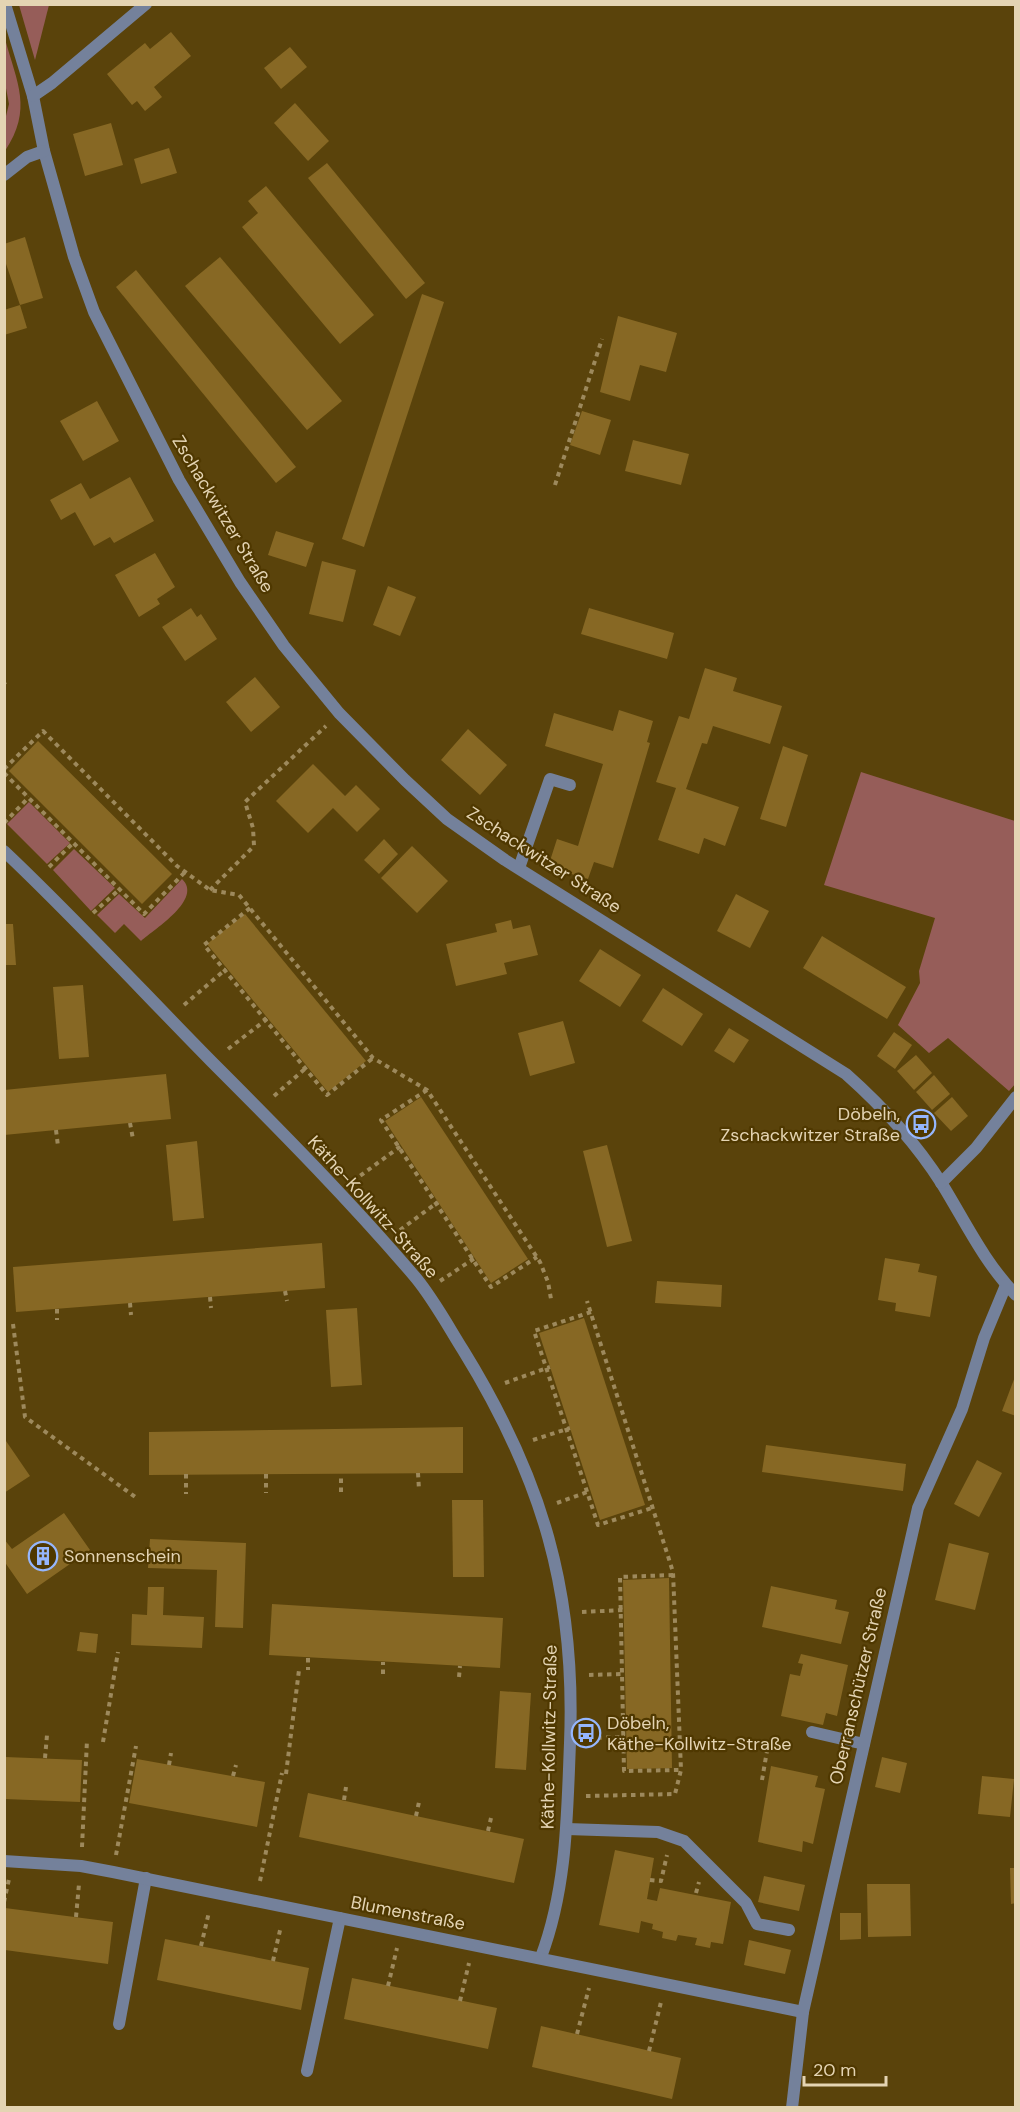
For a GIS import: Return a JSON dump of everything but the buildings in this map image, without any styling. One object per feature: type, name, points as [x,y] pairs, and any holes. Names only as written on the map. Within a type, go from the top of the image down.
[{"type":"street","name":"Zschackwitzer Straße","points":[[5,4],[33,96],[44,151],[74,257],[94,312],[179,480],[252,600],[284,646],[339,713],[447,819],[519,868],[846,1074],[872,1097],[941,1183],[990,1267],[1016,1295]]},
{"type":"street","points":[[33,96],[52,84],[146,4]]},
{"type":"street","points":[[4,175],[27,157],[44,151]]},
{"type":"street","points":[[519,868],[550,779],[570,785]]},
{"type":"street","name":"Käthe-Kollwitz-Straße","points":[[4,851],[259,1109],[383,1242],[424,1291],[487,1389],[515,1446],[541,1509],[559,1574],[571,1675],[567,1829],[556,1914],[541,1957]]},
{"type":"street","points":[[941,1183],[976,1148],[1016,1097]]},
{"type":"street","name":"Oberranschützer Straße","points":[[792,2108],[802,2013],[918,1508],[962,1409],[984,1338],[1006,1285]]},
{"type":"street","points":[[812,1732],[864,1744]]},
{"type":"street","points":[[567,1829],[658,1832],[684,1841],[746,1902],[757,1924],[789,1930]]},
{"type":"street","name":"Blumenstraße","points":[[4,1861],[81,1866],[146,1878],[400,1931],[541,1957],[802,2013]]},
{"type":"street","points":[[119,2024],[146,1878]]},
{"type":"street","points":[[307,2071],[340,1918]]},
{"type":"path","points":[[4,94],[4,105]]},
{"type":"path","points":[[555,485],[602,339]]},
{"type":"path","points":[[210,890],[254,846],[253,828],[245,802],[339,713]]},
{"type":"path","points":[[185,872],[144,914],[4,771],[43,731],[185,872],[210,890],[239,895],[373,1058],[427,1090],[537,1257],[548,1282],[551,1299]]},
{"type":"path","points":[[4,823],[29,797]]},
{"type":"path","points":[[36,881],[74,842]]},
{"type":"path","points":[[80,926],[120,889]]},
{"type":"path","points":[[250,908],[204,945],[327,1095],[373,1058]]},
{"type":"path","points":[[170,1018],[226,969]]},
{"type":"path","points":[[212,1061],[266,1019]]},
{"type":"path","points":[[259,1109],[306,1068]]},
{"type":"path","points":[[427,1090],[381,1120],[491,1287],[537,1257]]},
{"type":"path","points":[[130,1123],[133,1139]]},
{"type":"path","points":[[56,1130],[58,1146]]},
{"type":"path","points":[[372,1168],[400,1147]]},
{"type":"path","points":[[383,1242],[437,1203]]},
{"type":"path","points":[[424,1291],[474,1259]]},
{"type":"path","points":[[285,1291],[287,1301]]},
{"type":"path","points":[[210,1297],[211,1308]]},
{"type":"path","points":[[569,1797],[675,1794],[681,1770],[673,1575],[587,1301]]},
{"type":"path","points":[[130,1303],[131,1315]]},
{"type":"path","points":[[57,1309],[57,1320]]},
{"type":"path","points":[[591,1312],[534,1331],[548,1367],[598,1525],[652,1508]]},
{"type":"path","points":[[13,1324],[25,1417],[138,1499]]},
{"type":"path","points":[[487,1389],[548,1367]]},
{"type":"path","points":[[515,1446],[568,1429]]},
{"type":"path","points":[[418,1473],[419,1490]]},
{"type":"path","points":[[186,1474],[186,1494]]},
{"type":"path","points":[[266,1474],[266,1493]]},
{"type":"path","points":[[341,1474],[341,1492]]},
{"type":"path","points":[[541,1509],[589,1492]]},
{"type":"path","points":[[673,1575],[620,1577],[624,1770],[681,1770]]},
{"type":"path","points":[[565,1612],[622,1610]]},
{"type":"path","points":[[103,1742],[118,1652]]},
{"type":"path","points":[[308,1658],[308,1670]]},
{"type":"path","points":[[383,1674],[384,1662]]},
{"type":"path","points":[[459,1677],[460,1666]]},
{"type":"path","points":[[256,1901],[284,1774],[299,1670]]},
{"type":"path","points":[[571,1675],[623,1674]]},
{"type":"path","points":[[45,1758],[46,1735]]},
{"type":"path","points":[[570,1739],[625,1737]]},
{"type":"path","points":[[76,1917],[81,1866],[87,1740]]},
{"type":"path","points":[[762,1780],[768,1745]]},
{"type":"path","points":[[113,1872],[136,1746]]},
{"type":"path","points":[[169,1765],[171,1753]]},
{"type":"path","points":[[233,1776],[236,1765]]},
{"type":"path","points":[[344,1800],[346,1787]]},
{"type":"path","points":[[416,1816],[419,1802]]},
{"type":"path","points":[[488,1831],[491,1818]]},
{"type":"path","points":[[650,1880],[661,1881],[672,1837]]},
{"type":"path","points":[[201,1946],[213,1892]]},
{"type":"path","points":[[273,1961],[285,1906]]},
{"type":"path","points":[[388,1986],[400,1931]]},
{"type":"path","points":[[460,2001],[473,1945]]},
{"type":"path","points":[[577,2034],[595,1969]]},
{"type":"path","points":[[649,2051],[665,1984]]},
{"type":"shaded area","points":[[19,5],[49,5],[35,60]]},
{"type":"shaded area","points":[[5,39],[18,83],[20,109],[14,136],[5,151],[5,120],[9,104],[5,83]]},
{"type":"shaded area","points":[[861,772],[1015,821],[1016,1083],[1009,1091],[948,1038],[929,1053],[898,1025],[920,983],[919,971],[935,918],[824,885]]},
{"type":"shaded area","points":[[29,802],[70,843],[47,864],[7,824]]},
{"type":"shaded area","points":[[74,849],[115,888],[91,911],[53,870]]},
{"type":"shaded area","points":[[182,879],[187,887],[187,895],[182,904],[175,913],[141,941],[124,924],[115,933],[97,915],[119,894],[145,918]]},
{"type":"place","name":"Döbeln, Zschackwitzer Straße","points":[[921,1124]]},
{"type":"place","name":"Sonnenschein","points":[[43,1556]]},
{"type":"place","name":"Döbeln, Käthe-Kollwitz-Straße","points":[[586,1733]]}]
